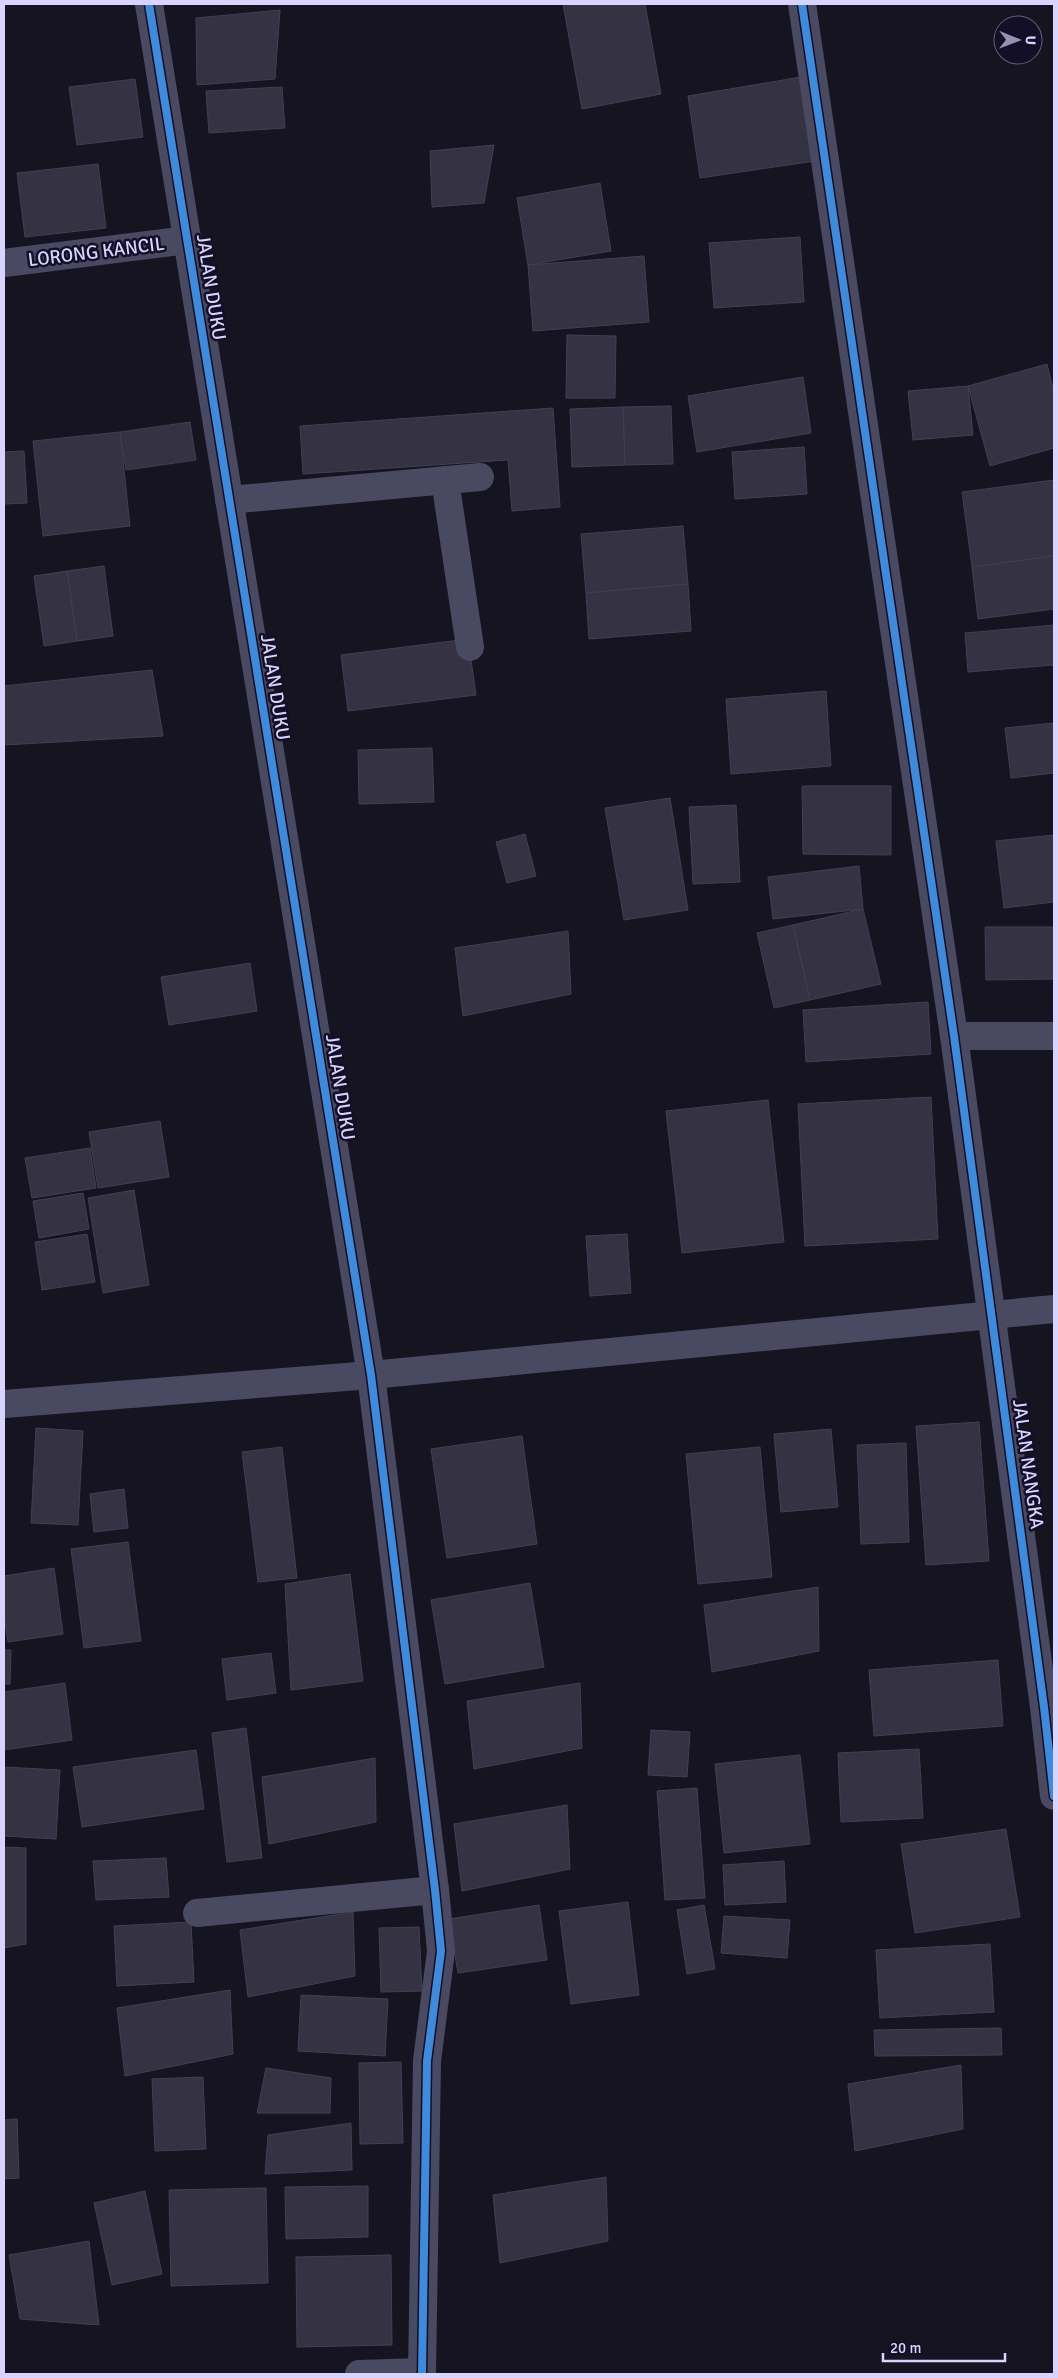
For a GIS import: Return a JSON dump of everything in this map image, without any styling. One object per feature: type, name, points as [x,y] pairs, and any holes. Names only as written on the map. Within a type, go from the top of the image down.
[{"type":"street","name":"JALAN DUKU","points":[[149,4],[371,1375],[435,1890],[441,1951],[426,2061],[422,2373]]},
{"type":"street","name":"JALAN NANGKA","points":[[802,4],[954,1036],[993,1316],[1054,1796]]},
{"type":"street","name":"LORONG KANCIL","points":[[4,263],[188,240]]},
{"type":"street","points":[[229,500],[480,476]]},
{"type":"street","points":[[445,480],[470,647]]},
{"type":"street","points":[[954,1036],[1054,1036]]},
{"type":"street","points":[[4,1404],[371,1375],[1054,1309]]},
{"type":"street","points":[[197,1913],[435,1890]]},
{"type":"street","points":[[359,2374],[422,2373]]},
{"type":"building","points":[[563,4],[645,4],[661,94],[582,109]]},
{"type":"building","points":[[280,10],[275,79],[197,85],[196,18]]},
{"type":"building","points":[[801,77],[815,161],[700,178],[688,96]]},
{"type":"building","points":[[135,79],[143,137],[77,145],[69,87]]},
{"type":"building","points":[[282,87],[285,128],[209,133],[206,91]]},
{"type":"building","points":[[494,145],[484,203],[432,207],[430,151]]},
{"type":"building","points":[[98,164],[106,228],[25,237],[17,173]]},
{"type":"building","points":[[600,183],[611,251],[528,265],[517,198]]},
{"type":"building","points":[[800,237],[804,302],[714,308],[709,243]]},
{"type":"building","points":[[644,256],[649,322],[533,331],[528,265]]},
{"type":"building","points":[[567,335],[616,336],[615,398],[566,398]]},
{"type":"building","points":[[1047,364],[1054,393],[1054,448],[990,466],[968,386]]},
{"type":"building","points":[[803,377],[811,433],[697,452],[688,396]]},
{"type":"building","points":[[968,386],[973,435],[913,440],[908,391]]},
{"type":"building","points":[[671,406],[673,464],[625,465],[623,407]]},
{"type":"building","points":[[623,407],[625,465],[572,467],[570,409]]},
{"type":"building","points":[[553,408],[560,507],[512,511],[508,460],[303,474],[300,426]]},
{"type":"building","points":[[190,422],[196,460],[126,470],[120,432]]},
{"type":"building","points":[[120,432],[130,526],[43,536],[33,441]]},
{"type":"building","points":[[804,447],[807,494],[735,499],[732,452]]},
{"type":"building","points":[[24,451],[27,503],[4,504],[4,452]]},
{"type":"building","points":[[1054,480],[1054,556],[972,567],[962,492]]},
{"type":"building","points":[[683,526],[688,584],[586,593],[581,534]]},
{"type":"building","points":[[1054,556],[1054,609],[978,619],[972,567]]},
{"type":"building","points":[[104,566],[113,636],[77,641],[67,571]]},
{"type":"building","points":[[67,571],[77,641],[44,646],[34,576]]},
{"type":"building","points":[[688,584],[691,631],[589,639],[586,593]]},
{"type":"building","points":[[1054,625],[1054,665],[968,672],[965,633]]},
{"type":"building","points":[[468,639],[476,695],[348,711],[341,655]]},
{"type":"building","points":[[152,670],[163,736],[4,745],[4,686]]},
{"type":"building","points":[[826,691],[831,766],[731,774],[726,699]]},
{"type":"building","points":[[1054,723],[1054,773],[1011,778],[1005,728]]},
{"type":"building","points":[[432,748],[434,802],[359,804],[358,750]]},
{"type":"building","points":[[802,786],[891,786],[891,855],[803,854]]},
{"type":"building","points":[[670,798],[688,910],[624,920],[605,808]]},
{"type":"building","points":[[736,805],[740,882],[693,884],[689,807]]},
{"type":"building","points":[[525,834],[536,876],[507,883],[496,842]]},
{"type":"building","points":[[1054,835],[1054,902],[1004,908],[996,841]]},
{"type":"building","points":[[859,866],[863,909],[773,919],[768,877]]},
{"type":"building","points":[[863,909],[881,984],[810,1000],[793,925]]},
{"type":"building","points":[[793,925],[810,1000],[774,1008],[757,933]]},
{"type":"building","points":[[985,927],[1054,927],[1054,979],[986,980]]},
{"type":"building","points":[[568,931],[571,994],[463,1016],[455,948]]},
{"type":"building","points":[[250,963],[257,1011],[169,1025],[161,977]]},
{"type":"building","points":[[928,1002],[931,1054],[806,1062],[803,1010]]},
{"type":"building","points":[[931,1097],[938,1239],[805,1246],[798,1104]]},
{"type":"building","points":[[768,1100],[784,1242],[682,1253],[666,1111]]},
{"type":"building","points":[[160,1121],[169,1177],[98,1188],[89,1132]]},
{"type":"building","points":[[90,1148],[96,1188],[32,1198],[25,1158]]},
{"type":"building","points":[[134,1190],[149,1285],[103,1293],[88,1198]]},
{"type":"building","points":[[83,1193],[89,1229],[39,1238],[33,1201]]},
{"type":"building","points":[[87,1234],[95,1282],[42,1290],[35,1242]]},
{"type":"building","points":[[627,1234],[631,1293],[590,1296],[586,1236]]},
{"type":"building","points":[[979,1422],[989,1561],[926,1565],[916,1426]]},
{"type":"building","points":[[36,1428],[83,1431],[78,1525],[31,1523]]},
{"type":"building","points":[[831,1429],[838,1507],[781,1512],[774,1434]]},
{"type":"building","points":[[522,1436],[537,1544],[447,1558],[431,1449]]},
{"type":"building","points":[[906,1443],[909,1542],[861,1544],[857,1445]]},
{"type":"building","points":[[282,1447],[297,1578],[258,1582],[242,1452]]},
{"type":"building","points":[[760,1447],[772,1577],[698,1584],[686,1454]]},
{"type":"building","points":[[124,1489],[128,1528],[94,1532],[90,1494]]},
{"type":"building","points":[[128,1542],[141,1641],[84,1648],[71,1549]]},
{"type":"building","points":[[54,1568],[63,1634],[8,1642],[4,1616],[4,1576]]},
{"type":"building","points":[[350,1574],[363,1681],[291,1690],[285,1584]]},
{"type":"building","points":[[530,1583],[544,1667],[445,1684],[431,1600]]},
{"type":"building","points":[[818,1587],[819,1651],[712,1672],[704,1605]]},
{"type":"building","points":[[4,1650],[11,1650],[10,1684],[4,1684]]},
{"type":"building","points":[[271,1653],[276,1693],[227,1700],[222,1659]]},
{"type":"building","points":[[998,1660],[1003,1726],[874,1736],[869,1670]]},
{"type":"building","points":[[65,1683],[72,1740],[4,1750],[4,1692]]},
{"type":"building","points":[[580,1683],[582,1748],[474,1769],[467,1701]]},
{"type":"building","points":[[246,1728],[262,1858],[227,1862],[212,1733]]},
{"type":"building","points":[[651,1730],[690,1732],[687,1777],[648,1775]]},
{"type":"building","points":[[919,1749],[923,1818],[841,1822],[838,1753]]},
{"type":"building","points":[[196,1750],[204,1809],[82,1827],[73,1767]]},
{"type":"building","points":[[800,1755],[810,1844],[724,1853],[715,1764]]},
{"type":"building","points":[[375,1758],[376,1822],[269,1844],[262,1777]]},
{"type":"building","points":[[4,1767],[60,1770],[56,1839],[4,1836]]},
{"type":"building","points":[[697,1788],[705,1898],[665,1900],[657,1791]]},
{"type":"building","points":[[567,1805],[570,1869],[462,1891],[454,1824]]},
{"type":"building","points":[[1006,1829],[1020,1917],[915,1933],[901,1844]]},
{"type":"building","points":[[4,1847],[26,1848],[26,1944],[4,1948]]},
{"type":"building","points":[[166,1858],[169,1897],[96,1900],[93,1861]]},
{"type":"building","points":[[784,1861],[786,1902],[725,1905],[723,1865]]},
{"type":"building","points":[[628,1902],[639,1995],[571,2004],[559,1911]]},
{"type":"building","points":[[539,1905],[547,1960],[458,1973],[449,1919]]},
{"type":"building","points":[[704,1905],[715,1969],[687,1974],[677,1910]]},
{"type":"building","points":[[353,1912],[355,1976],[248,1997],[240,1930]]},
{"type":"building","points":[[724,1916],[790,1920],[787,1958],[721,1953]]},
{"type":"building","points":[[191,1922],[194,1982],[117,1986],[114,1926]]},
{"type":"building","points":[[419,1927],[422,1991],[381,1992],[379,1928]]},
{"type":"building","points":[[990,1944],[994,2012],[880,2018],[876,1950]]},
{"type":"building","points":[[230,1990],[233,2054],[125,2076],[117,2008]]},
{"type":"building","points":[[301,1995],[388,1999],[385,2056],[298,2051]]},
{"type":"building","points":[[1001,2028],[1002,2055],[875,2056],[874,2030]]},
{"type":"building","points":[[401,2062],[403,2143],[360,2144],[359,2063]]},
{"type":"building","points":[[961,2065],[963,2129],[855,2151],[848,2084]]},
{"type":"building","points":[[266,2068],[331,2078],[330,2113],[257,2113]]},
{"type":"building","points":[[203,2077],[206,2149],[155,2151],[152,2079]]},
{"type":"building","points":[[17,2119],[19,2178],[4,2179],[4,2120]]},
{"type":"building","points":[[351,2123],[352,2170],[265,2174],[268,2135]]},
{"type":"building","points":[[606,2177],[608,2241],[500,2263],[493,2195]]},
{"type":"building","points":[[368,2186],[368,2237],[286,2239],[285,2187]]},
{"type":"building","points":[[266,2188],[268,2283],[171,2286],[169,2190]]},
{"type":"building","points":[[145,2191],[162,2274],[112,2285],[94,2203]]},
{"type":"building","points":[[89,2241],[99,2325],[20,2319],[9,2255]]},
{"type":"building","points":[[391,2255],[392,2345],[297,2347],[296,2257]]},
{"type":"cycle path","points":[[149,4],[371,1375],[435,1890],[441,1951],[427,2061],[422,2374]]},
{"type":"cycle path","points":[[802,4],[954,1036],[1044,1707],[1054,1796]]}]
